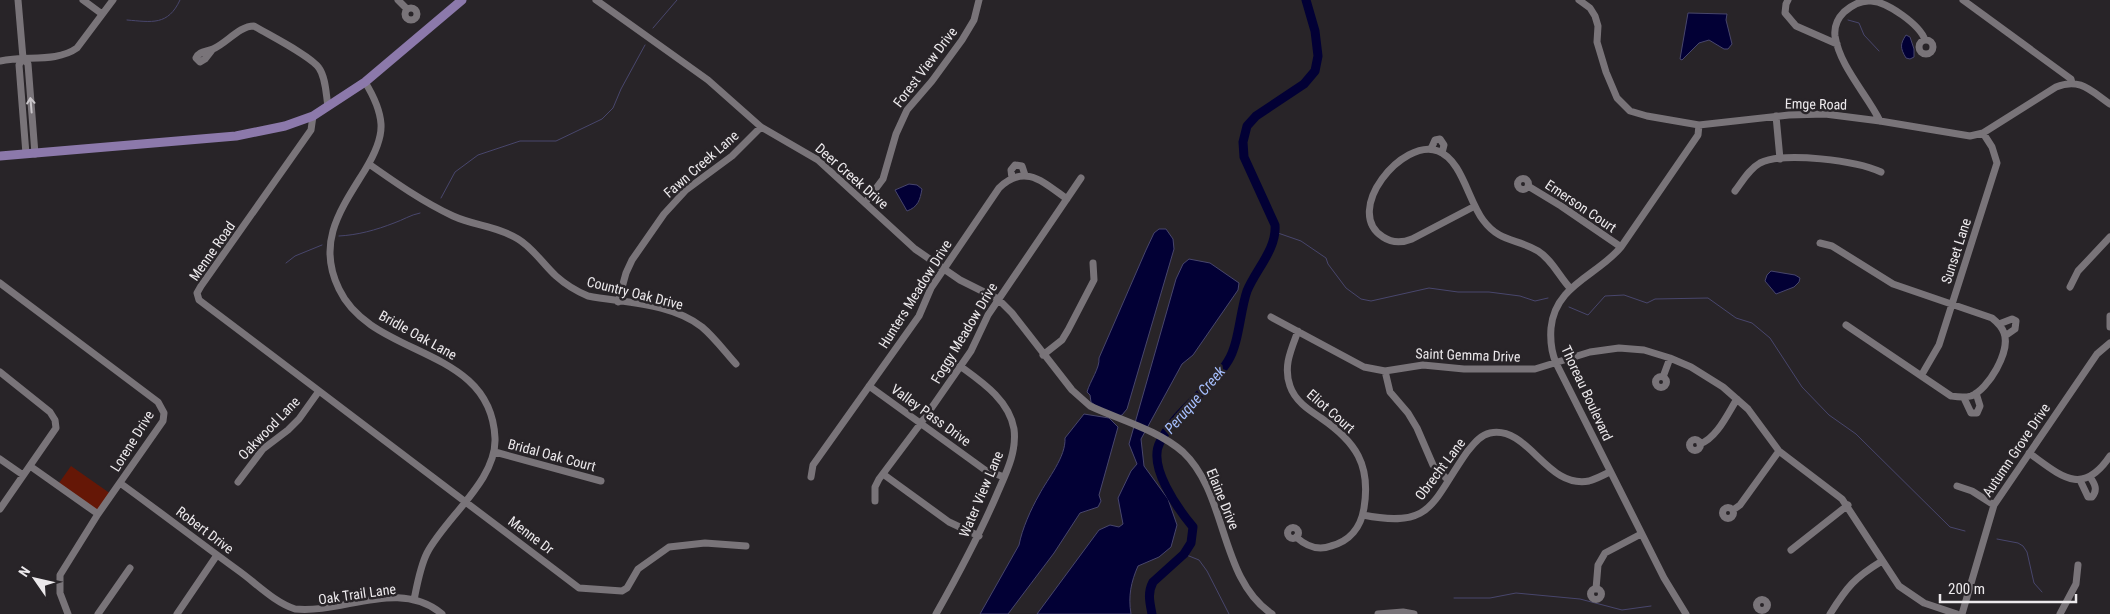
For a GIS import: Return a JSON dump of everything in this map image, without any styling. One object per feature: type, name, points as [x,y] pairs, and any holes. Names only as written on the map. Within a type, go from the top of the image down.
[{"type":"main road","points":[[0,156],[236,136],[285,126],[313,116],[365,82],[462,0]]},
{"type":"street","points":[[18,0],[23,58],[28,64],[30,154]]},
{"type":"street","points":[[83,0],[102,14]]},
{"type":"street","points":[[0,61],[65,55],[77,48],[113,0]]},
{"type":"street","points":[[398,0],[407,9],[413,8],[416,11],[415,18],[427,31]]},
{"type":"street","name":"Deer Creek Drive","points":[[596,0],[708,80],[761,127],[818,160],[915,249],[960,280],[998,299],[1012,313],[1072,390]]},
{"type":"street","points":[[969,0],[979,1]]},
{"type":"street","name":"Emge Road","points":[[1579,0],[1590,8],[1595,16],[1598,26],[1597,42],[1599,53],[1622,105],[1630,112],[1699,125],[1776,116],[1826,114],[1970,136],[1983,133],[2056,87],[2072,83]]},
{"type":"street","points":[[1788,0],[1785,13],[1796,26],[1837,44]]},
{"type":"street","points":[[1963,0],[2056,67],[2071,79],[2072,83],[2081,84],[2110,104]]},
{"type":"street","name":"Forest View Drive","points":[[865,203],[883,179],[896,134],[907,110],[932,82],[962,40],[974,20],[979,1]]},
{"type":"street","points":[[1880,121],[1846,64],[1837,44],[1835,35],[1837,21],[1850,8],[1865,1],[1875,2],[1891,8],[1921,30],[1925,40]]},
{"type":"street","points":[[212,50],[248,26],[254,26],[310,60],[319,68],[328,106]]},
{"type":"street","name":"Bridle Oak Lane","points":[[365,82],[377,103],[381,126],[376,151],[337,216],[333,228],[330,240],[330,264],[339,289],[347,303],[360,317],[448,366],[472,382],[488,404],[493,416],[495,452],[485,473],[427,554],[414,600]]},
{"type":"street","name":"Menne Road","points":[[313,116],[311,130],[197,294],[199,300],[221,318],[319,391]]},
{"type":"street","points":[[1776,116],[1780,159]]},
{"type":"street","name":"Thoreau Boulevard","points":[[1686,614],[1672,593],[1641,534],[1556,363],[1551,349],[1552,323],[1557,307],[1570,288],[1605,264],[1620,247],[1698,135],[1699,125]]},
{"type":"street","name":"Fawn Creek Lane","points":[[618,302],[626,273],[632,260],[664,214],[686,190],[732,156],[761,127]]},
{"type":"street","name":"Sunset Lane","points":[[1921,376],[1939,345],[1997,163],[1992,147],[1983,133]]},
{"type":"street","points":[[1431,149],[1435,140],[1440,139],[1444,145],[1442,153]]},
{"type":"street","points":[[1475,206],[1405,241],[1391,241],[1376,231],[1369,219],[1369,204],[1392,166],[1417,151],[1431,149],[1442,153],[1454,164],[1475,206],[1481,218],[1491,229],[1510,241],[1538,251],[1548,260],[1570,288]]},
{"type":"street","points":[[1735,191],[1752,168],[1760,163],[1780,159],[1799,158],[1862,165],[1881,172]]},
{"type":"street","name":"Country Oak Drive","points":[[369,164],[412,194],[444,212],[505,231],[521,240],[556,275],[579,292],[588,296],[672,312],[688,319],[702,327],[736,364]]},
{"type":"street","name":"Hunters Meadow Drive","points":[[811,477],[813,465],[919,316],[931,288],[999,188],[1012,178],[1011,170],[1015,165],[1022,166],[1025,176],[1035,177],[1067,199]]},
{"type":"street","points":[[1012,178],[1025,176]]},
{"type":"street","name":"Foggy Meadow Drive","points":[[875,501],[875,487],[883,474],[971,351],[982,325],[998,299],[1081,178]]},
{"type":"street","name":"Emerson Court","points":[[1528,186],[1561,206],[1620,247]]},
{"type":"street","points":[[2070,287],[2078,271],[2110,237]]},
{"type":"street","points":[[1820,243],[1832,246],[1893,284],[1911,292],[1981,313],[1999,324],[2005,336],[2006,345],[2003,356],[1982,390],[1964,398],[1944,393],[1846,325]]},
{"type":"street","points":[[1043,354],[1062,340],[1068,330],[1094,280],[1094,263]]},
{"type":"street","name":"Lorene Drive","points":[[0,283],[158,402],[163,408],[163,421],[98,514],[60,575],[60,593],[68,614]]},
{"type":"street","points":[[2110,316],[2110,327]]},
{"type":"street","name":"Saint Gemma Drive","points":[[1271,317],[1364,367],[1385,371],[1423,365],[1464,369],[1535,369],[1598,350],[1619,348],[1644,350],[1691,367],[1737,399],[1766,430],[1779,450],[1838,494],[1848,505],[1882,562],[1899,586],[1924,603],[1957,614]]},
{"type":"street","points":[[1999,324],[2012,319],[2016,321],[2015,329],[2005,336]]},
{"type":"street","name":"Eliot Court","points":[[1296,537],[1307,545],[1317,548],[1329,547],[1350,537],[1359,525],[1362,515],[1365,478],[1358,454],[1347,439],[1302,404],[1290,386],[1287,361],[1298,331]]},
{"type":"street","name":"Autumn Grove Drive","points":[[1962,614],[1994,505],[2097,354],[2110,343]]},
{"type":"street","points":[[1663,377],[1670,358]]},
{"type":"street","name":"Water View Lane","points":[[936,614],[979,536],[1011,460],[1014,445],[1014,428],[1009,415],[992,390],[960,366]]},
{"type":"street","points":[[1385,371],[1390,392],[1408,413],[1417,428],[1433,465],[1448,480]]},
{"type":"street","points":[[0,372],[50,412],[55,420],[56,428],[0,509]]},
{"type":"street","name":"Valley Pass Drive","points":[[869,386],[985,470],[1004,477]]},
{"type":"street","name":"Elaine Drive","points":[[1072,390],[1090,406],[1146,430],[1183,452],[1197,469],[1215,506],[1230,552],[1241,576],[1259,602],[1272,614]]},
{"type":"street","name":"Oakwood Lane","points":[[238,482],[263,449],[299,419],[319,391]]},
{"type":"street","name":"Menne Dr","points":[[319,391],[466,500],[579,588],[585,590],[622,591],[627,588],[638,569],[669,547],[705,543],[746,546]]},
{"type":"street","points":[[1964,398],[1971,413],[1974,414],[1980,409],[1976,393]]},
{"type":"street","points":[[1700,444],[1706,442],[1716,431],[1737,399]]},
{"type":"street","name":"Obrecht Lane","points":[[1362,515],[1391,520],[1414,517],[1421,514],[1432,504],[1468,450],[1480,438],[1494,433],[1507,434],[1519,441],[1552,470],[1569,479],[1590,480],[1610,472]]},
{"type":"street","points":[[1733,510],[1740,505],[1779,450]]},
{"type":"street","name":"Bridal Oak Court","points":[[495,452],[601,481]]},
{"type":"street","points":[[2029,453],[2062,476],[2080,480],[2090,477],[2102,468],[2110,456]]},
{"type":"street","points":[[0,459],[23,475]]},
{"type":"street","points":[[30,466],[98,514]]},
{"type":"street","points":[[883,474],[947,521],[979,536]]},
{"type":"street","points":[[2080,480],[2088,497],[2092,497],[2096,493],[2096,488],[2090,477]]},
{"type":"street","name":"Robert Drive","points":[[120,483],[274,598]]},
{"type":"street","points":[[1957,486],[1972,491],[1994,505]]},
{"type":"street","points":[[1791,550],[1848,505]]},
{"type":"street","points":[[1596,589],[1598,565],[1605,553],[1612,547],[1641,534]]},
{"type":"street","points":[[177,614],[217,555]]},
{"type":"street","points":[[1830,614],[1853,581],[1882,562]]},
{"type":"street","points":[[2060,614],[2076,584],[2078,565]]},
{"type":"street","points":[[98,614],[130,568]]},
{"type":"street","name":"Oak Trail Lane","points":[[274,598],[293,611],[310,613],[325,613],[374,604],[414,600],[424,602],[442,614]]},
{"type":"street","points":[[1378,614],[1403,612],[1414,614]]},
{"type":"shaded area","points":[[1688,13],[1727,14],[1726,20],[1732,44],[1728,49],[1724,49],[1709,40],[1699,43],[1682,60],[1680,59]]},
{"type":"shaded area","points":[[1906,35],[1910,37],[1914,49],[1914,57],[1910,59],[1906,58],[1902,49]]},
{"type":"shaded area","points":[[909,184],[917,185],[922,189],[918,203],[907,211],[895,190]]},
{"type":"shaded area","points":[[1159,229],[1166,229],[1173,239],[1174,249],[1127,409],[1122,415],[1118,416],[1096,406],[1091,402],[1090,395],[1087,392],[1098,366],[1099,358],[1146,250],[1154,233]]},
{"type":"shaded area","points":[[1189,259],[1210,263],[1239,283],[1238,290],[1193,355],[1182,364],[1141,439],[1144,466],[1168,499],[1177,525],[1171,547],[1159,557],[1138,566],[1131,589],[1131,614],[1037,614],[1099,530],[1110,525],[1119,527],[1123,524],[1118,498],[1131,471],[1137,464],[1129,444],[1176,279],[1183,264]]},
{"type":"shaded area","points":[[1771,271],[1795,275],[1800,278],[1799,282],[1794,287],[1776,294],[1765,281]]},
{"type":"shaded area","points":[[1084,414],[1109,418],[1118,427],[1099,495],[1101,501],[1098,507],[1080,513],[1054,553],[1008,614],[980,614],[1019,545],[1033,506],[1060,460],[1065,445],[1065,438]]},
{"type":"shaded area","points":[[71,466],[111,494],[98,512],[59,483]]},
{"type":"waterway","points":[[127,20],[158,21],[170,14],[180,0]]},
{"type":"waterway","points":[[653,28],[677,0]]},
{"type":"waterway","name":"Peruque Creek","points":[[1152,614],[1150,602],[1151,586],[1184,554],[1191,543],[1193,527],[1166,487],[1161,475],[1157,452],[1160,442],[1170,426],[1221,372],[1232,354],[1247,291],[1273,242],[1275,225],[1244,157],[1243,142],[1247,126],[1256,116],[1304,84],[1315,71],[1318,56],[1315,31],[1306,0]]},
{"type":"waterway","points":[[1848,20],[1859,23],[1864,35],[1879,51]]},
{"type":"waterway","points":[[441,198],[455,172],[478,155],[520,141],[556,141],[602,119],[613,108],[645,45]]},
{"type":"waterway","points":[[339,236],[374,230],[420,213]]},
{"type":"waterway","points":[[1275,232],[1301,241],[1326,258],[1328,264],[1346,288],[1361,299],[1371,301],[1429,288],[1458,292],[1489,292],[1520,296],[1535,301],[1548,298]]},
{"type":"waterway","points":[[286,263],[295,256],[322,245]]},
{"type":"waterway","points":[[1569,307],[1588,315],[1605,296],[1624,295],[1647,303],[1655,299],[1708,298],[1736,318],[1752,323],[1770,338],[1802,387],[1829,415],[1856,434],[1950,527],[1965,531]]},
{"type":"waterway","points":[[1997,539],[2018,543],[2023,546],[2027,552],[2034,583],[2042,592]]},
{"type":"waterway","points":[[1184,554],[1199,560],[1207,571],[1229,614]]},
{"type":"waterway","points":[[1454,598],[1490,598],[1516,593],[1580,599],[1622,610],[1651,606]]}]
